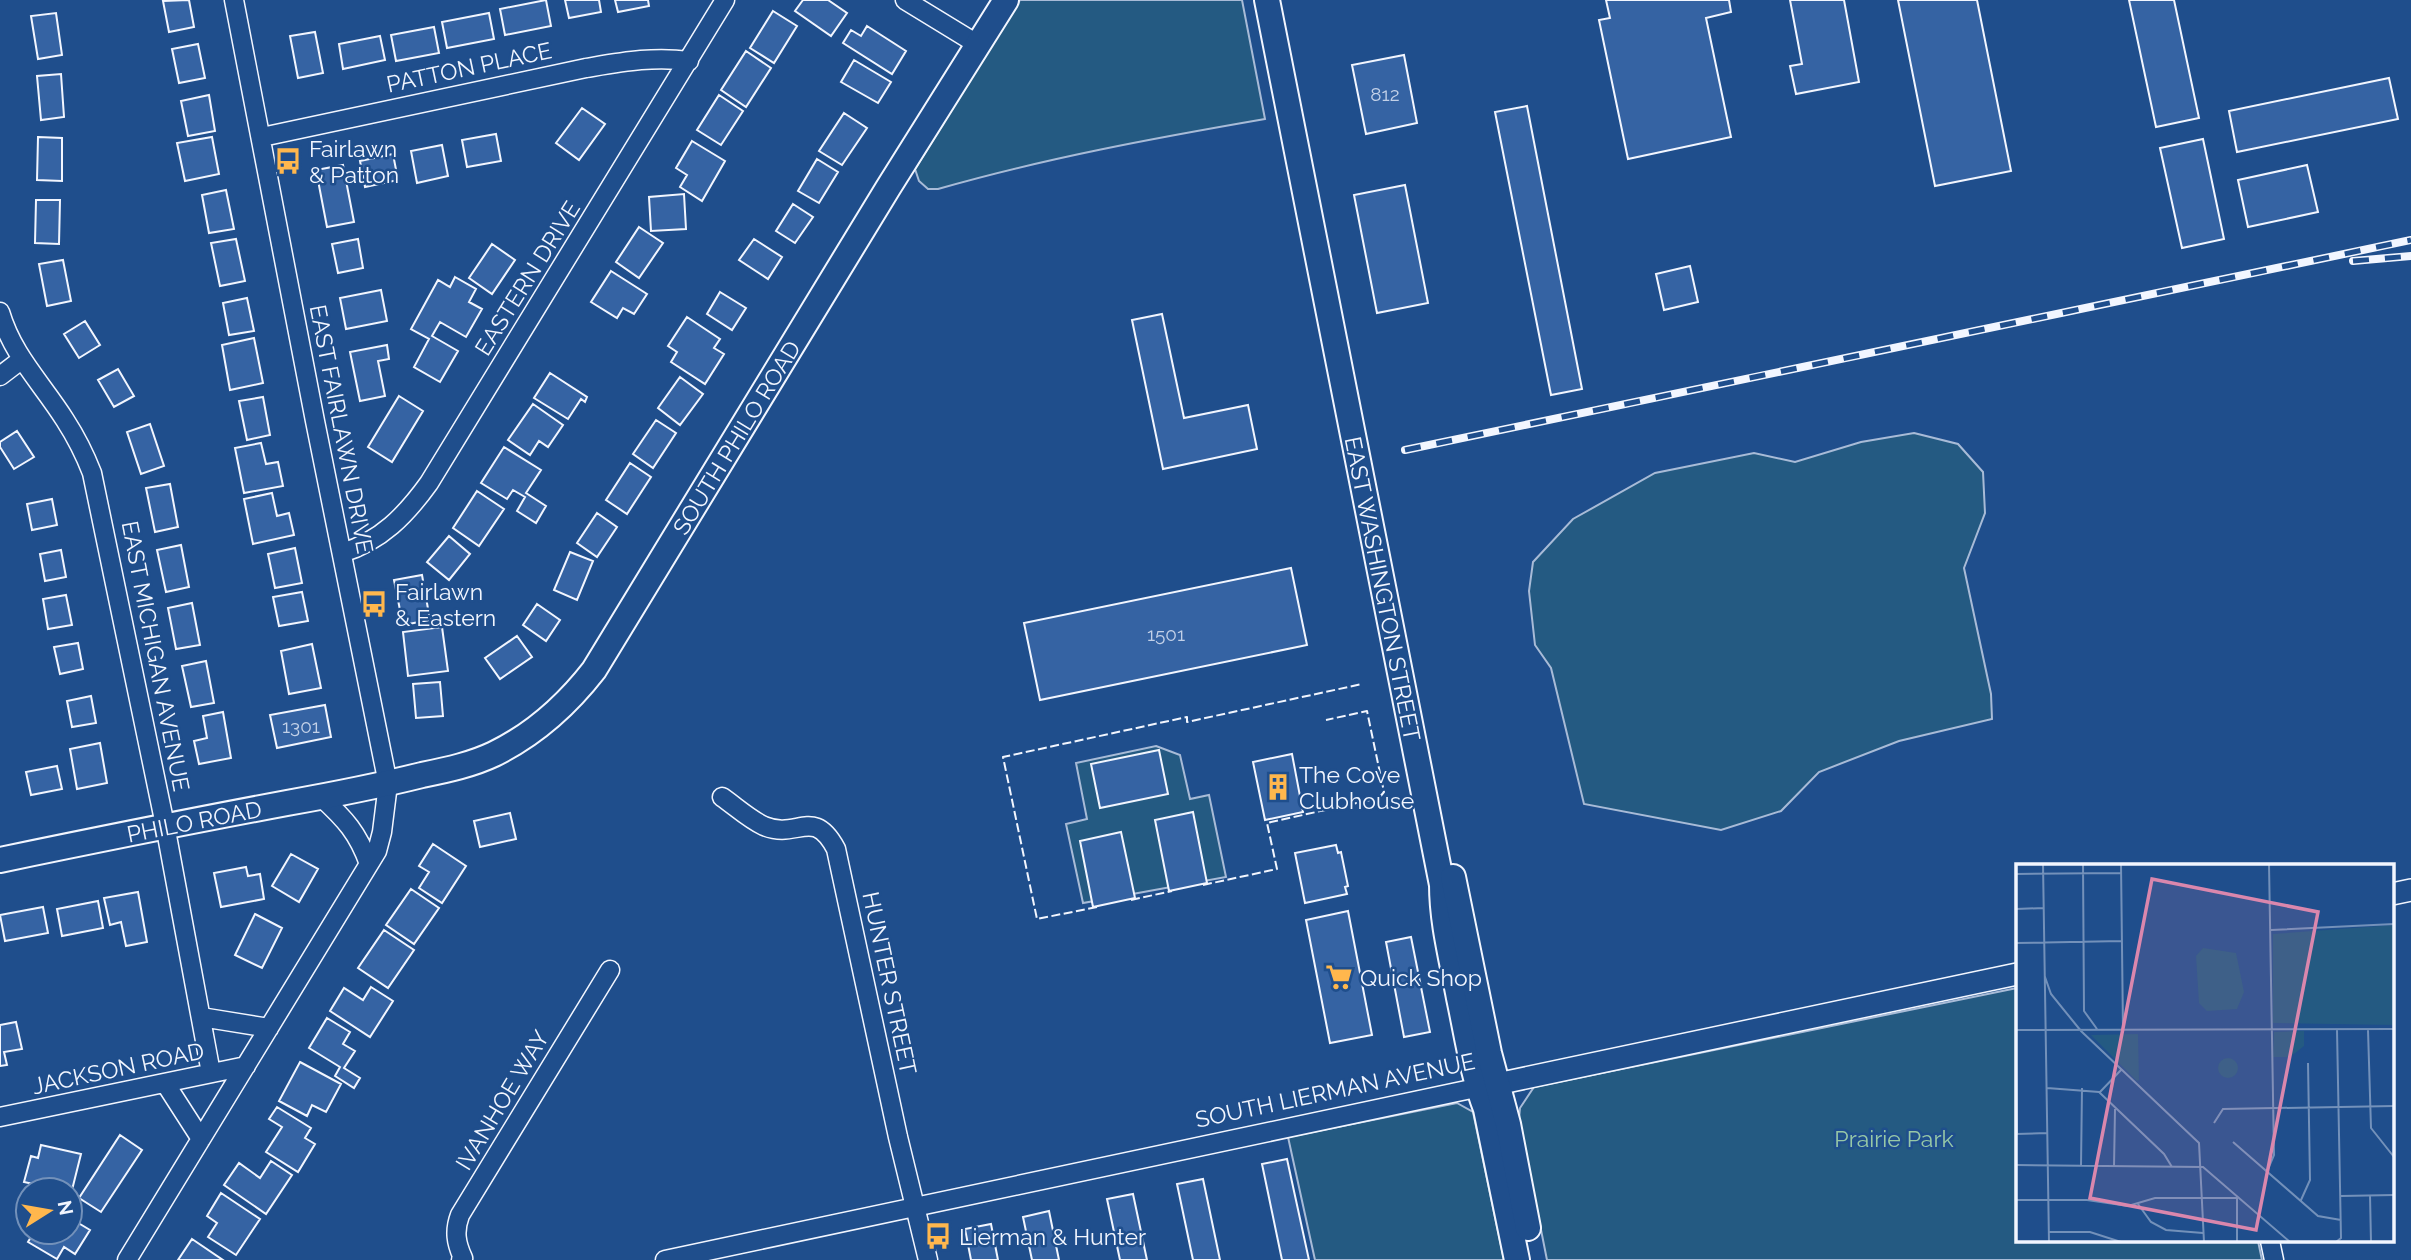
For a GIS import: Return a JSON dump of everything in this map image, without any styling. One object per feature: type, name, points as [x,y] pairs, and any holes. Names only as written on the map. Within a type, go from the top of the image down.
[{"type":"main road","name":"SOUTH PHILO ROAD","points":[[388,784],[454,768],[491,755],[523,738],[552,717],[576,693],[594,670],[1006,0]]},
{"type":"main road","name":"EAST WASHINGTON STREET","points":[[1274,1],[1341,309],[1461,918],[1487,1086],[1486,1109],[1517,1260]]},
{"type":"main road","name":"PHILO ROAD","points":[[0,860],[165,825],[388,784]]},
{"type":"main road","name":"EAST WASHINGTON STREET","points":[[1487,1086],[1508,1124],[1534,1260]]},
{"type":"street","name":"EAST FAIRLAWN DRIVE","points":[[127,1260],[377,851],[388,784],[234,0]]},
{"type":"street","name":"EASTERN DRIVE","points":[[342,553],[370,542],[390,529],[429,483],[725,0]]},
{"type":"street","points":[[905,0],[977,44]]},
{"type":"street","name":"PATTON PLACE","points":[[262,137],[600,65],[640,58],[663,57],[689,61]]},
{"type":"street","name":"EAST MICHIGAN AVENUE","points":[[0,312],[21,360],[65,419],[92,473],[165,825],[211,1073]]},
{"type":"street","points":[[0,376],[21,360]]},
{"type":"street","points":[[321,797],[356,834],[369,864]]},
{"type":"street","name":"HUNTER STREET","points":[[722,797],[763,825],[783,831],[819,827],[829,835],[836,849],[898,1137],[928,1260]]},
{"type":"street","name":"IVANHOE WAY","points":[[463,1259],[456,1242],[456,1225],[460,1216],[610,970]]},
{"type":"street","name":"SOUTH LIERMAN AVENUE","points":[[665,1260],[2016,974]]},
{"type":"street","points":[[201,1017],[269,1028]]},
{"type":"street","name":"JACKSON ROAD","points":[[0,1117],[246,1066]]},
{"type":"street","points":[[165,1083],[201,1139]]},
{"type":"street","points":[[2270,1242],[2274,1260]]},
{"type":"green space","points":[[1020,0],[1242,0],[1265,119],[1101,150],[938,189],[928,189],[919,181],[915,169]]},
{"type":"green space","points":[[1914,433],[1958,444],[1983,472],[1985,513],[1964,568],[1991,694],[1992,719],[1899,741],[1819,772],[1781,811],[1721,830],[1584,804],[1551,668],[1535,645],[1529,591],[1533,562],[1573,519],[1655,473],[1754,453],[1795,462],[1861,442]]},
{"type":"green space","points":[[1156,746],[1180,755],[1190,799],[1209,795],[1226,877],[1083,903],[1066,824],[1087,819],[1076,763]]},
{"type":"green space","name":"Prairie Park","points":[[2016,988],[2016,1242],[2258,1242],[2262,1260],[1547,1260],[1519,1119],[1520,1108],[1534,1087]]},
{"type":"green space","points":[[1457,1103],[1473,1112],[1504,1260],[1315,1260],[1288,1137]]},
{"type":"building","points":[[189,0],[194,27],[169,32],[163,1]]},
{"type":"building","points":[[546,0],[551,26],[505,35],[500,9]]},
{"type":"building","points":[[565,0],[599,0],[601,12],[569,18]]},
{"type":"building","points":[[615,0],[648,0],[649,6],[618,12]]},
{"type":"building","points":[[803,0],[828,0],[847,13],[831,36],[795,11]]},
{"type":"building","points":[[1606,0],[1729,0],[1731,12],[1706,18],[1731,137],[1628,159],[1599,20],[1610,18]]},
{"type":"building","points":[[1790,0],[1844,0],[1859,82],[1796,94],[1790,66],[1802,64]]},
{"type":"building","points":[[1898,0],[1977,0],[2011,171],[1935,186]]},
{"type":"building","points":[[2129,0],[2174,0],[2199,118],[2156,127]]},
{"type":"building","points":[[773,11],[797,26],[774,63],[750,48]]},
{"type":"building","points":[[56,13],[62,55],[38,59],[31,16]]},
{"type":"building","points":[[489,13],[494,39],[447,48],[442,22]]},
{"type":"building","points":[[867,26],[906,51],[892,74],[843,43],[851,30],[861,36]]},
{"type":"building","points":[[434,27],[439,53],[396,61],[391,35]]},
{"type":"building","points":[[315,32],[323,73],[298,78],[290,36]]},
{"type":"building","points":[[380,36],[385,60],[343,69],[339,44]]},
{"type":"building","points":[[198,44],[205,78],[179,83],[172,49]]},
{"type":"building","points":[[746,51],[771,68],[746,107],[721,90]]},
{"type":"building","points":[[1404,55],[1417,123],[1366,134],[1352,65]]},
{"type":"building","points":[[854,60],[891,82],[878,103],[841,82]]},
{"type":"building","points":[[61,74],[64,117],[41,120],[37,76]]},
{"type":"building","points":[[2389,78],[2398,119],[2237,152],[2229,111]]},
{"type":"building","points":[[209,95],[215,131],[188,136],[181,101]]},
{"type":"building","points":[[719,95],[743,111],[721,145],[697,130]]},
{"type":"building","points":[[1527,106],[1582,389],[1551,395],[1495,112]]},
{"type":"building","points":[[582,108],[605,124],[579,160],[556,143]]},
{"type":"building","points":[[844,113],[867,128],[842,165],[819,151]]},
{"type":"building","points":[[496,134],[501,161],[467,167],[462,140]]},
{"type":"building","points":[[38,137],[62,138],[62,181],[37,180]]},
{"type":"building","points":[[212,137],[219,174],[185,181],[177,143]]},
{"type":"building","points":[[2203,139],[2224,239],[2182,248],[2160,148]]},
{"type":"building","points":[[692,141],[725,161],[702,201],[680,187],[687,175],[676,168]]},
{"type":"building","points":[[442,145],[448,176],[417,183],[411,151]]},
{"type":"building","points":[[393,154],[398,180],[365,187],[360,161]]},
{"type":"building","points":[[817,159],[838,172],[819,203],[798,191]]},
{"type":"building","points":[[343,165],[354,222],[327,227],[316,170]]},
{"type":"building","points":[[2307,165],[2318,212],[2248,227],[2238,180]]},
{"type":"building","points":[[1405,185],[1428,303],[1377,313],[1354,195]]},
{"type":"building","points":[[226,190],[234,229],[209,233],[202,195]]},
{"type":"building","points":[[684,194],[686,229],[651,231],[649,197]]},
{"type":"building","points":[[36,200],[60,200],[59,244],[35,243]]},
{"type":"building","points":[[793,204],[813,217],[795,243],[776,231]]},
{"type":"building","points":[[639,227],[663,243],[639,278],[616,262]]},
{"type":"building","points":[[236,239],[245,281],[220,286],[211,243]]},
{"type":"building","points":[[358,239],[363,268],[338,273],[332,244]]},
{"type":"building","points":[[754,239],[782,257],[768,279],[739,260]]},
{"type":"building","points":[[492,244],[515,260],[492,294],[469,278]]},
{"type":"building","points":[[63,260],[71,301],[47,306],[39,264]]},
{"type":"building","points":[[1690,266],[1698,302],[1664,310],[1656,274]]},
{"type":"building","points":[[611,271],[647,294],[634,314],[623,308],[617,318],[591,302]]},
{"type":"building","points":[[455,277],[476,289],[469,302],[482,309],[466,337],[440,322],[432,336],[458,351],[440,382],[414,367],[429,339],[411,329],[438,280],[450,287]]},
{"type":"building","points":[[381,290],[387,321],[346,329],[340,298]]},
{"type":"building","points":[[720,292],[746,308],[732,330],[707,314]]},
{"type":"building","points":[[247,298],[254,331],[229,335],[223,303]]},
{"type":"building","points":[[1162,314],[1184,418],[1248,405],[1257,449],[1163,469],[1132,320]]},
{"type":"building","points":[[687,317],[720,339],[714,348],[724,354],[705,384],[671,362],[677,352],[668,346]]},
{"type":"building","points":[[85,321],[100,345],[79,358],[64,334]]},
{"type":"building","points":[[254,338],[263,383],[230,390],[222,345]]},
{"type":"building","points":[[387,345],[389,359],[378,361],[385,396],[360,401],[350,352]]},
{"type":"building","points":[[118,369],[134,396],[114,407],[98,380]]},
{"type":"building","points":[[550,373],[587,397],[585,402],[581,399],[568,419],[534,398]]},
{"type":"building","points":[[680,377],[703,394],[680,425],[658,408]]},
{"type":"building","points":[[399,396],[423,411],[392,462],[368,447]]},
{"type":"building","points":[[263,397],[270,435],[247,440],[239,401]]},
{"type":"building","points":[[533,404],[563,425],[548,447],[539,441],[530,455],[508,440]]},
{"type":"building","points":[[656,420],[676,433],[653,468],[633,454]]},
{"type":"building","points":[[150,424],[164,466],[141,474],[127,432]]},
{"type":"building","points":[[17,431],[34,457],[14,469],[0,447],[0,442]]},
{"type":"building","points":[[261,443],[266,464],[278,462],[283,486],[244,493],[235,448]]},
{"type":"building","points":[[504,447],[541,470],[526,493],[546,506],[536,523],[517,511],[525,497],[513,490],[507,499],[481,483]]},
{"type":"building","points":[[630,463],[651,477],[627,514],[606,500]]},
{"type":"building","points":[[170,484],[178,527],[155,532],[146,488]]},
{"type":"building","points":[[477,491],[504,509],[479,546],[453,528]]},
{"type":"building","points":[[272,493],[277,516],[289,513],[294,535],[253,544],[244,499]]},
{"type":"building","points":[[52,499],[57,525],[32,530],[27,504]]},
{"type":"building","points":[[597,513],[617,527],[597,557],[577,543]]},
{"type":"building","points":[[449,536],[470,554],[449,580],[427,562]]},
{"type":"building","points":[[181,545],[189,587],[166,592],[157,550]]},
{"type":"building","points":[[295,548],[302,583],[275,588],[268,554]]},
{"type":"building","points":[[61,550],[66,577],[45,581],[40,554]]},
{"type":"building","points":[[570,552],[593,561],[577,600],[554,590]]},
{"type":"building","points":[[1291,568],[1307,645],[1040,700],[1024,623]]},
{"type":"building","points":[[422,575],[430,620],[403,625],[394,580]]},
{"type":"building","points":[[302,592],[308,621],[279,626],[273,597]]},
{"type":"building","points":[[66,595],[72,625],[48,629],[43,599]]},
{"type":"building","points":[[192,603],[200,645],[176,649],[168,608]]},
{"type":"building","points":[[537,604],[560,620],[546,641],[523,625]]},
{"type":"building","points":[[442,627],[448,671],[408,676],[403,632]]},
{"type":"building","points":[[517,636],[532,657],[500,679],[485,658]]},
{"type":"building","points":[[78,643],[83,669],[60,674],[54,647]]},
{"type":"building","points":[[312,644],[321,688],[289,694],[281,651]]},
{"type":"building","points":[[206,661],[214,703],[191,707],[182,666]]},
{"type":"building","points":[[440,682],[443,716],[416,718],[413,684]]},
{"type":"building","points":[[91,696],[96,723],[72,727],[67,701]]},
{"type":"building","points":[[325,705],[331,737],[277,748],[270,715]]},
{"type":"building","points":[[223,712],[231,758],[199,764],[194,741],[207,738],[203,716]]},
{"type":"building","points":[[100,743],[107,783],[77,789],[70,749]]},
{"type":"building","points":[[1159,750],[1168,794],[1100,808],[1091,764]]},
{"type":"building","name":"The Cove Clubhouse","points":[[1292,754],[1303,812],[1265,820],[1253,762]]},
{"type":"building","points":[[57,766],[62,789],[31,795],[26,772]]},
{"type":"building","points":[[1193,812],[1207,883],[1169,891],[1155,820]]},
{"type":"building","points":[[510,813],[516,839],[480,847],[474,821]]},
{"type":"building","points":[[1121,832],[1135,898],[1093,907],[1080,841]]},
{"type":"building","points":[[433,844],[466,866],[442,903],[419,888],[429,872],[419,866]]},
{"type":"building","points":[[1336,845],[1338,853],[1341,852],[1348,886],[1345,887],[1347,894],[1305,903],[1295,853]]},
{"type":"building","points":[[291,854],[318,869],[299,902],[272,886]]},
{"type":"building","points":[[246,867],[248,876],[260,874],[264,899],[221,907],[214,873]]},
{"type":"building","points":[[411,889],[439,908],[414,944],[386,925]]},
{"type":"building","points":[[138,892],[147,942],[126,946],[121,922],[110,925],[104,898]]},
{"type":"building","points":[[98,901],[103,928],[62,936],[57,909]]},
{"type":"building","points":[[43,907],[48,933],[5,941],[0,915]]},
{"type":"building","name":"Quick Shop","points":[[1348,911],[1372,1035],[1330,1043],[1306,920]]},
{"type":"building","points":[[255,914],[282,928],[262,968],[235,955]]},
{"type":"building","points":[[384,930],[414,950],[388,988],[358,968]]},
{"type":"building","points":[[1411,937],[1430,1032],[1404,1037],[1386,942]]},
{"type":"building","points":[[371,987],[393,1001],[370,1037],[330,1011],[344,988],[363,1000]]},
{"type":"building","points":[[327,1018],[350,1032],[343,1044],[355,1051],[344,1068],[360,1078],[354,1088],[335,1076],[340,1067],[309,1048]]},
{"type":"building","points":[[16,1022],[22,1049],[4,1052],[7,1065],[0,1066],[0,1025]]},
{"type":"building","points":[[300,1062],[341,1084],[326,1112],[312,1105],[307,1116],[279,1101]]},
{"type":"building","points":[[277,1107],[311,1128],[305,1138],[315,1144],[298,1172],[266,1152],[282,1127],[269,1119]]},
{"type":"building","points":[[120,1135],[142,1150],[101,1212],[84,1201],[84,1190]]},
{"type":"building","points":[[41,1145],[81,1154],[76,1176],[26,1176],[31,1156],[38,1158]]},
{"type":"building","points":[[1287,1159],[1309,1260],[1282,1260],[1262,1164]]},
{"type":"building","points":[[271,1161],[292,1175],[266,1214],[224,1185],[239,1163],[260,1178]]},
{"type":"building","points":[[1203,1179],[1220,1260],[1193,1260],[1177,1184]]},
{"type":"building","points":[[221,1193],[260,1219],[236,1255],[208,1237],[217,1223],[207,1216]]},
{"type":"building","points":[[1133,1194],[1147,1260],[1120,1260],[1107,1199]]},
{"type":"building","points":[[1049,1211],[1059,1260],[1032,1260],[1023,1217]]},
{"type":"building","points":[[991,1224],[998,1260],[971,1260],[965,1229]]},
{"type":"building","points":[[84,1226],[90,1230],[84,1240]]},
{"type":"building","points":[[192,1239],[223,1260],[178,1260]]},
{"type":"building","points":[[35,1246],[80,1246],[75,1254],[64,1247],[57,1259]]},
{"type":"railway","points":[[1405,450],[2411,240]]},
{"type":"railway","points":[[2353,261],[2411,256]]},
{"type":"fence","points":[[1097,907],[1037,919],[1003,757],[1187,717],[1187,722],[1362,684]]},
{"type":"fence","points":[[1203,885],[1277,869],[1267,823],[1379,798],[1384,792],[1367,711],[1326,720]]},
{"type":"fence","points":[[1131,900],[1172,891]]},
{"type":"place","name":"Fairlawn & Patton","points":[[288,161]]},
{"type":"place","name":"Fairlawn & Eastern","points":[[374,604]]},
{"type":"place","name":"The Cove Clubhouse","points":[[1278,787]]},
{"type":"place","name":"Quick Shop","points":[[1339,977]]},
{"type":"place","name":"Lierman & Hunter","points":[[938,1236]]}]
